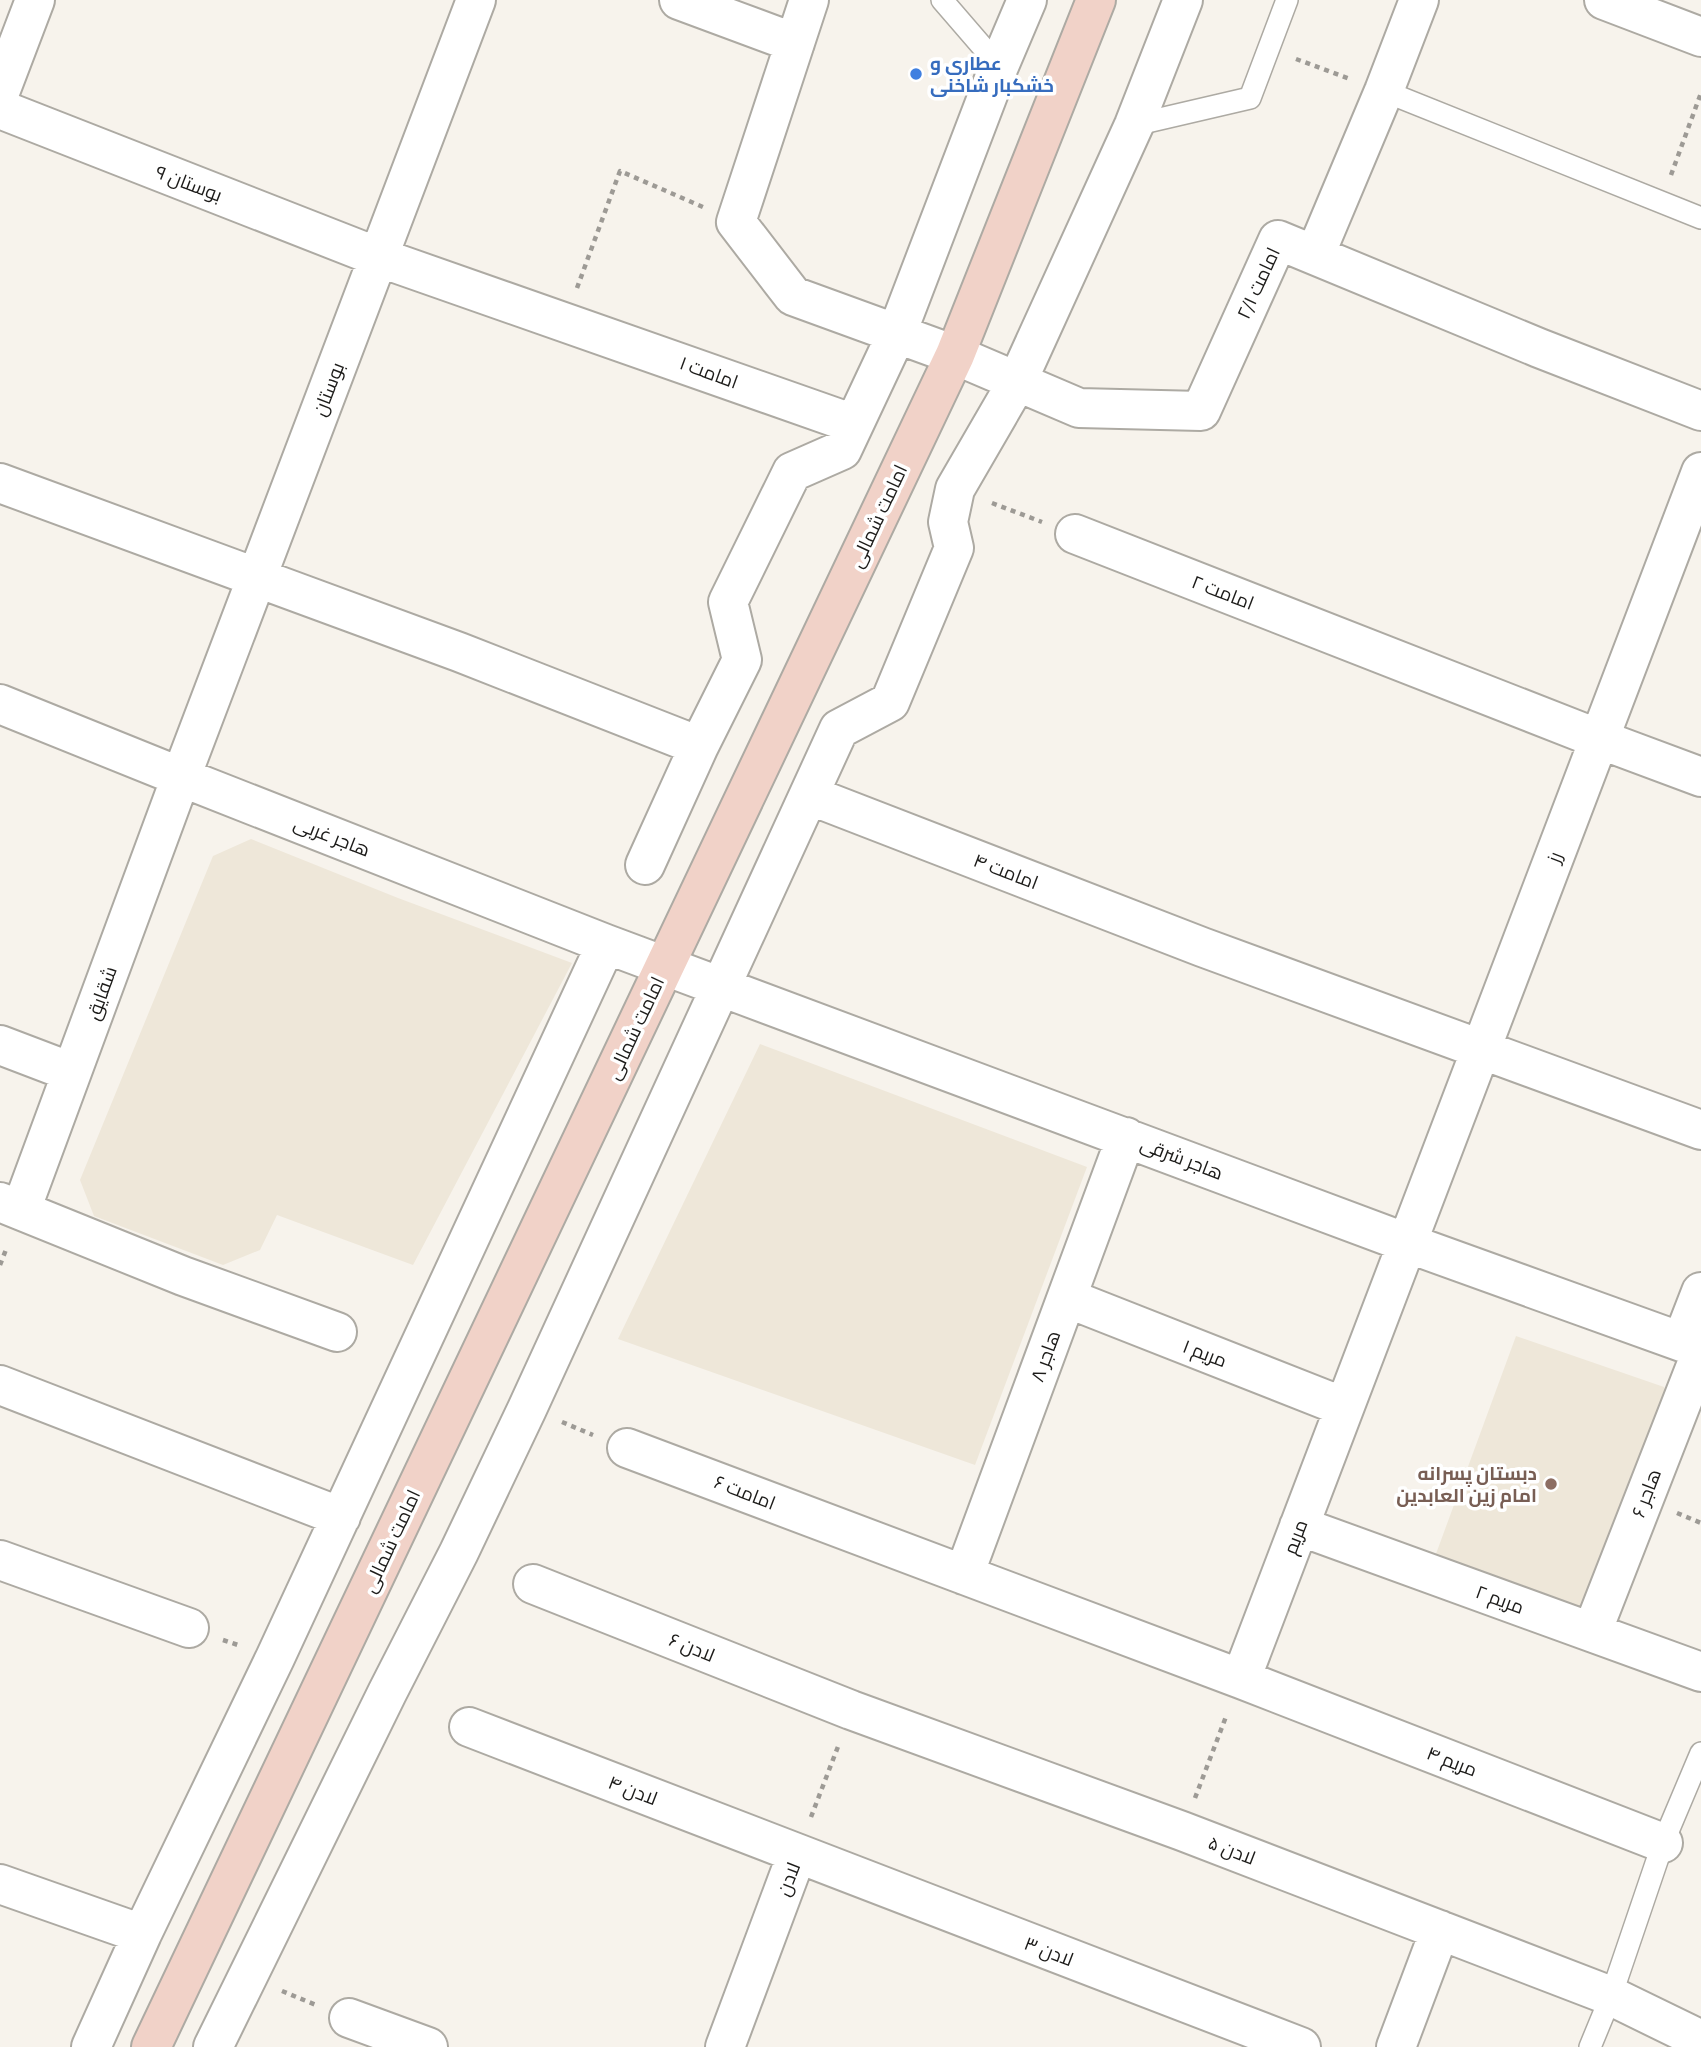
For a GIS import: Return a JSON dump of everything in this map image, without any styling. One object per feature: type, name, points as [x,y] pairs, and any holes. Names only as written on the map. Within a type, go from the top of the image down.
[{"type":"main road","name":"امامت شمالی","points":[[151,2047],[955,355],[1096,0]]},
{"type":"street","points":[[0,92],[35,0]]},
{"type":"street","name":"بوستان","points":[[181,777],[476,0]]},
{"type":"street","points":[[679,0],[795,43]]},
{"type":"street","points":[[809,0],[736,222],[793,296],[955,355],[1017,382]]},
{"type":"street","points":[[645,865],[742,660],[728,602],[792,472],[842,450],[897,333],[1027,0]]},
{"type":"street","points":[[213,2047],[459,1552],[527,1409],[839,729],[890,702],[954,548],[948,522],[955,489],[1017,382],[1134,125],[1183,0]]},
{"type":"street","points":[[1315,255],[1419,0]]},
{"type":"street","points":[[1604,0],[1701,37]]},
{"type":"street","name":"بوستان ۹","points":[[0,109],[378,257],[564,321]]},
{"type":"street","name":"امامت ۲/۱","points":[[1017,382],[1079,408],[1200,411],[1278,240],[1539,348],[1701,411]]},
{"type":"street","name":"امامت ۱","points":[[564,321],[854,424]]},
{"type":"street","name":"رز","points":[[1407,1243],[1701,472]]},
{"type":"street","points":[[0,483],[459,652],[699,746]]},
{"type":"street","name":"امامت ۲","points":[[1074,534],[1701,777]]},
{"type":"street","name":"هاجر غربی","points":[[0,704],[664,966]]},
{"type":"street","name":"شقایق","points":[[10,1206],[71,1072],[181,777]]},
{"type":"street","name":"امامت ۴","points":[[809,795],[1202,947],[1701,1130]]},
{"type":"street","points":[[91,2047],[341,1517],[606,944]]},
{"type":"street","name":"هاجر شرقی","points":[[664,966],[1695,1348]]},
{"type":"street","points":[[0,1045],[71,1072]]},
{"type":"street","name":"هاجر ۸","points":[[964,1575],[1126,1137]]},
{"type":"street","points":[[10,1206],[183,1276],[337,1332]]},
{"type":"street","name":"مریم","points":[[1241,1679],[1407,1243]]},
{"type":"street","name":"هاجر ۶","points":[[1592,1632],[1695,1348],[1701,1292]]},
{"type":"street","name":"مریم ۱","points":[[1067,1298],[1344,1407]]},
{"type":"street","points":[[0,1385],[341,1517]]},
{"type":"street","name":"امامت ۶","points":[[627,1448],[1241,1679]]},
{"type":"street","name":"مریم ۲","points":[[1299,1526],[1701,1672]]},
{"type":"street","points":[[0,1560],[189,1628]]},
{"type":"street","name":"لادن ۶","points":[[533,1584],[851,1710]]},
{"type":"street","name":"مریم ۴","points":[[1241,1679],[1663,1843]]},
{"type":"street","name":"لادن ۵","points":[[851,1710],[1182,1831],[1611,1996],[1701,2040]]},
{"type":"street","name":"لادن ۴","points":[[469,1727],[797,1854]]},
{"type":"street","name":"لادن","points":[[725,2047],[797,1854]]},
{"type":"street","name":"لادن ۳","points":[[797,1854],[1301,2047]]},
{"type":"street","points":[[0,1884],[142,1934]]},
{"type":"street","points":[[1396,2047],[1440,1930]]},
{"type":"street","points":[[349,2018],[428,2047]]},
{"type":"lane","points":[[942,0],[999,66]]},
{"type":"lane","points":[[1134,125],[1251,98],[1287,0]]},
{"type":"lane","points":[[1384,91],[1701,218]]},
{"type":"lane","points":[[1590,2047],[1611,1996],[1663,1843],[1701,1753]]},
{"type":"path","points":[[1269,49],[1384,91]]},
{"type":"path","points":[[1661,202],[1701,93]]},
{"type":"path","points":[[564,321],[620,171],[736,222]]},
{"type":"path","points":[[955,489],[1074,534]]},
{"type":"path","points":[[527,1409],[627,1448]]},
{"type":"path","points":[[189,1628],[275,1658]]},
{"type":"path","points":[[1182,1831],[1241,1679]]},
{"type":"path","name":"لادن","points":[[797,1854],[851,1710]]},
{"type":"path","points":[[247,1978],[349,2018]]},
{"type":"shaded area","points":[[251,839],[572,963],[413,1265],[277,1215],[260,1250],[223,1265],[94,1216],[80,1180],[213,856]]},
{"type":"shaded area","points":[[760,1044],[1087,1167],[975,1465],[618,1339]]},
{"type":"shaded area","name":"دبستان پسرانه امام زین العابدین","points":[[1516,1336],[1664,1387],[1670,1405],[1587,1618],[1433,1562]]},
{"type":"place","name":"عطاری و خشکبار شاخنی","points":[[916,74]]},
{"type":"place","name":"دبستان پسرانه امام زین العابدین","points":[[1551,1484]]}]
